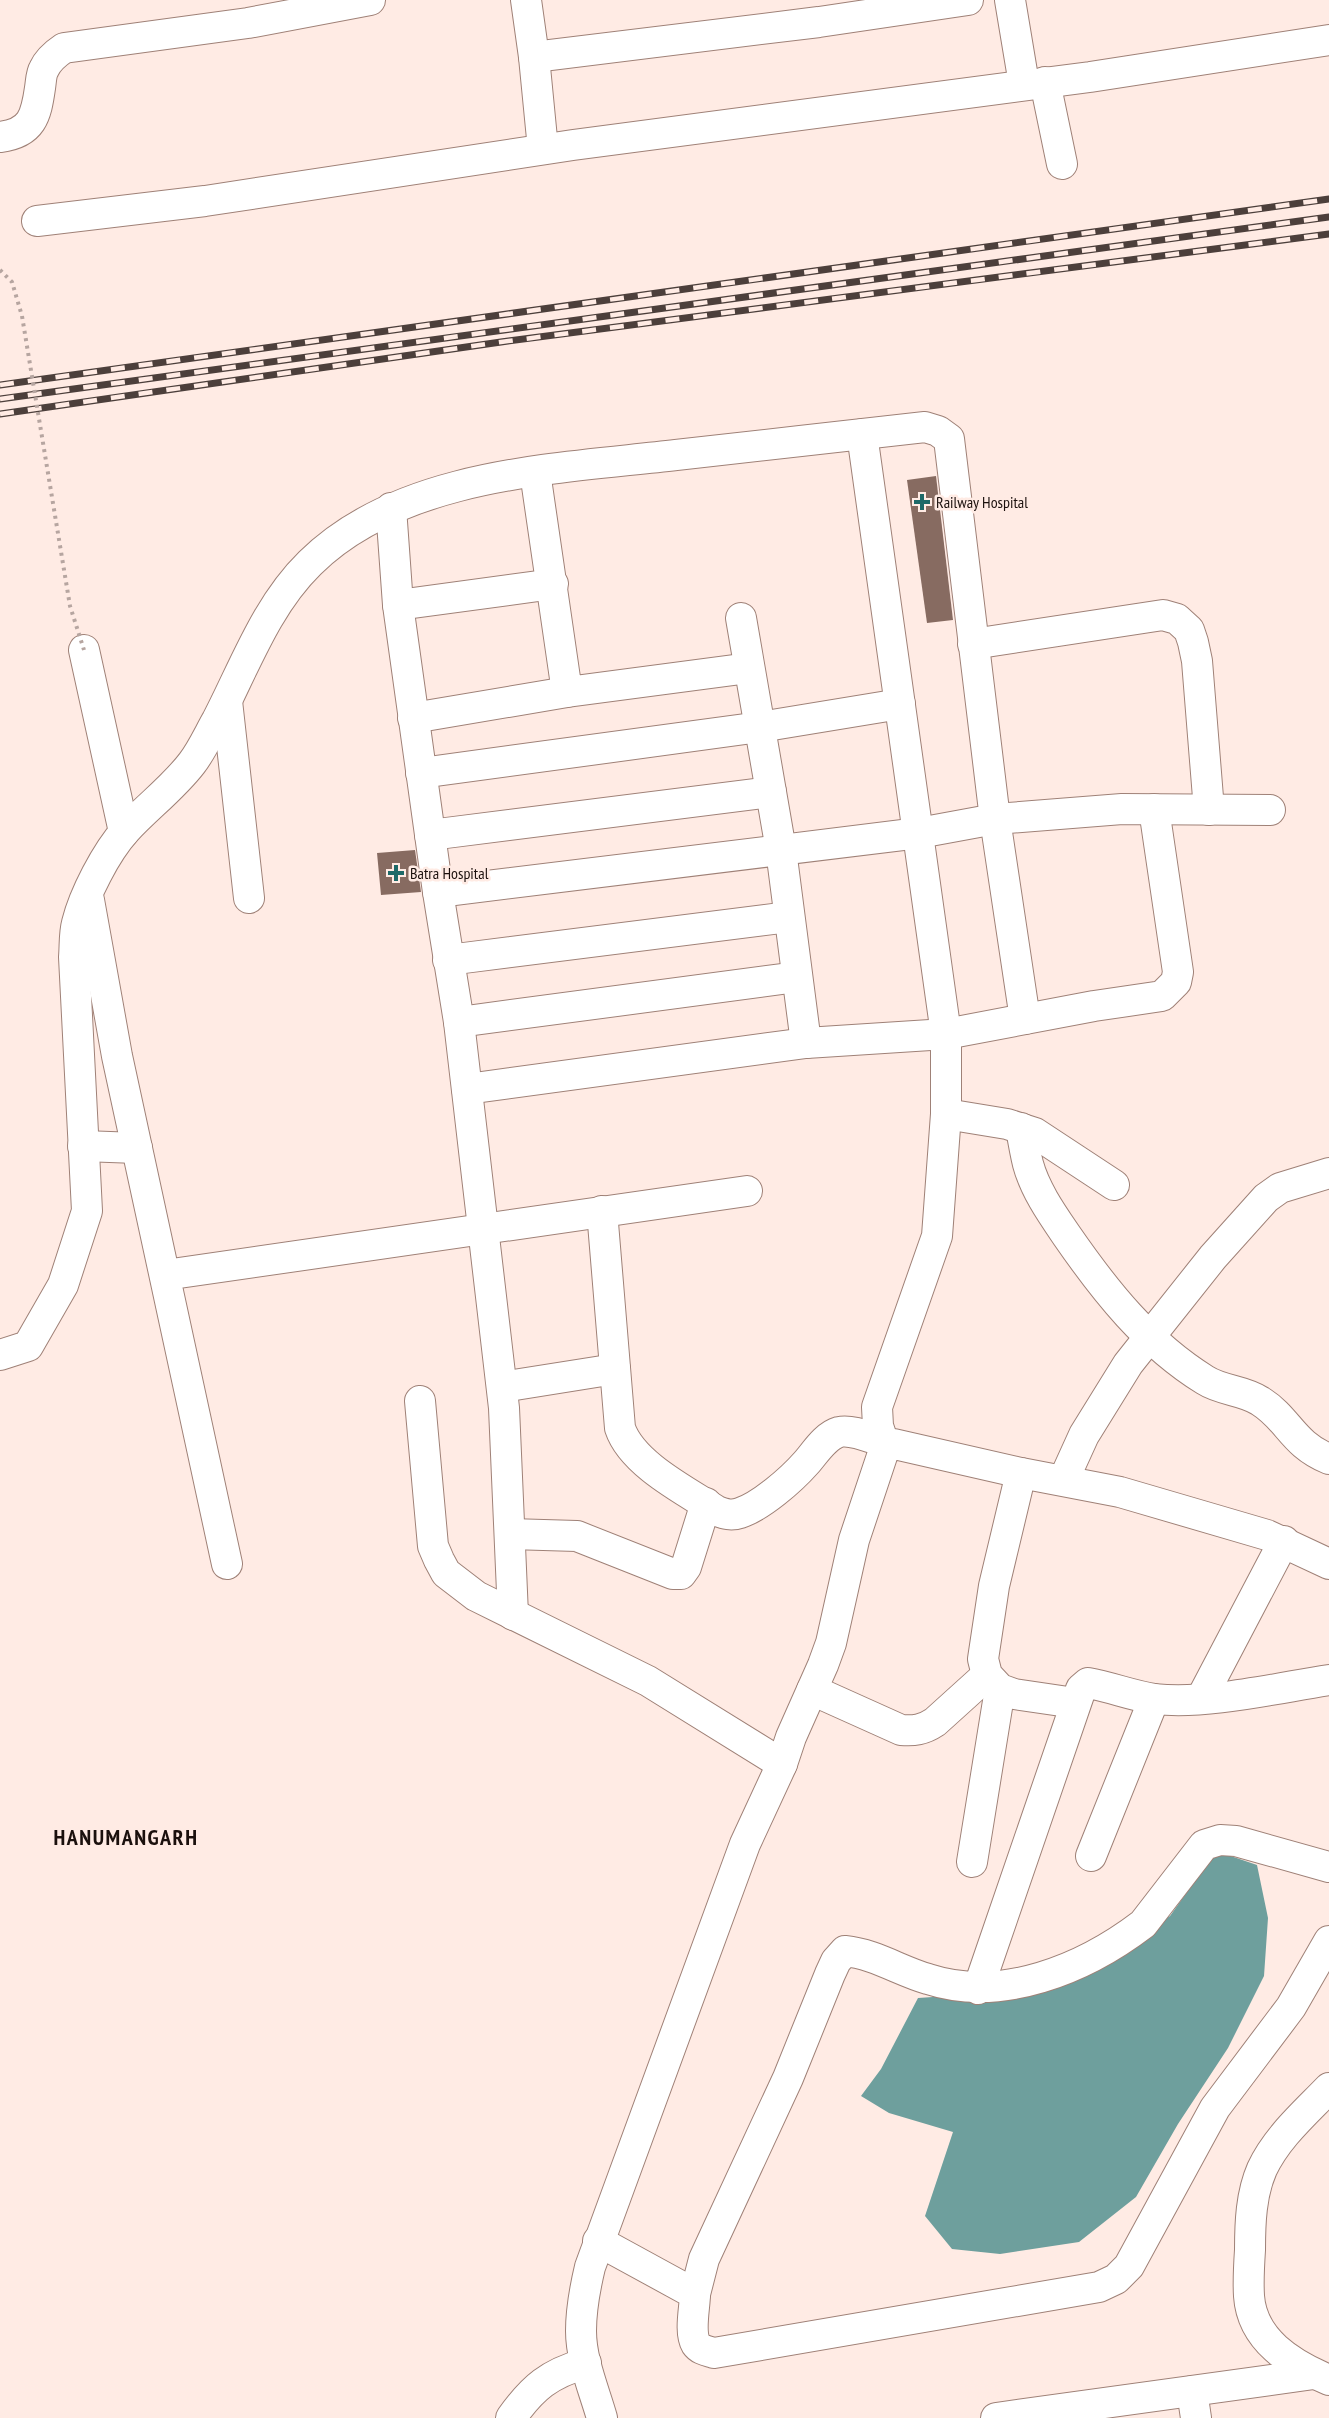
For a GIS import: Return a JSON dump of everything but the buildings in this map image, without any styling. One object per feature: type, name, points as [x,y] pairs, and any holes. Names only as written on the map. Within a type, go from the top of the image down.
[{"type":"street","points":[[0,137],[14,136],[30,125],[38,107],[42,71],[51,58],[64,48],[248,23],[370,0]]},
{"type":"street","points":[[526,0],[543,149]]},
{"type":"street","points":[[534,57],[819,22],[968,0]]},
{"type":"street","points":[[1010,0],[1062,164]]},
{"type":"street","points":[[37,221],[205,201],[543,149],[1035,83],[1329,40]]},
{"type":"street","points":[[0,1355],[28,1346],[63,1285],[87,1210],[74,957],[77,924],[88,893],[112,848],[124,832],[193,762],[284,592],[311,561],[347,534],[392,508],[433,492],[536,472],[925,427],[938,430],[949,438],[995,819],[1025,1019]]},
{"type":"street","points":[[602,2418],[586,2363],[581,2333],[583,2301],[598,2241],[745,1844],[782,1764],[831,1643],[854,1540],[884,1444],[878,1426],[877,1407],[937,1236],[946,1114],[946,1034],[862,434]]},
{"type":"street","points":[[536,472],[567,692]]},
{"type":"street","points":[[392,508],[398,605],[438,892],[459,1022],[502,1387],[507,1452],[513,1615]]},
{"type":"street","points":[[398,605],[553,584]]},
{"type":"street","points":[[973,644],[1164,615],[1177,619],[1189,630],[1197,661],[1209,810]]},
{"type":"street","points":[[741,618],[781,850],[806,1043]]},
{"type":"street","points":[[84,651],[124,832]]},
{"type":"street","points":[[413,718],[567,692],[748,668]]},
{"type":"street","points":[[227,701],[249,898]]},
{"type":"street","points":[[421,773],[760,728],[900,704]]},
{"type":"street","points":[[430,835],[771,792]]},
{"type":"street","points":[[438,892],[919,832],[995,819],[1122,809],[1270,810]]},
{"type":"street","points":[[467,1089],[806,1043],[946,1034],[1094,1006],[1162,996],[1176,981],[1177,957],[1154,809]]},
{"type":"street","points":[[88,893],[117,1056],[227,1564]]},
{"type":"street","points":[[448,960],[789,917]]},
{"type":"street","points":[[459,1022],[797,977]]},
{"type":"street","points":[[946,1114],[1021,1128],[1050,1141],[1114,1185]]},
{"type":"street","points":[[1021,1128],[1028,1164],[1044,1200],[1101,1285],[1150,1338],[1205,1380],[1219,1388],[1257,1399],[1273,1409],[1303,1445],[1329,1459]]},
{"type":"street","points":[[83,1146],[137,1148]]},
{"type":"street","points":[[1064,1479],[1084,1435],[1128,1364],[1196,1276],[1266,1198],[1280,1188],[1329,1173]]},
{"type":"street","points":[[165,1275],[747,1191]]},
{"type":"street","points":[[602,1211],[620,1428],[624,1440],[631,1451],[644,1461],[706,1503],[728,1515],[738,1514],[752,1507],[791,1477],[825,1442],[841,1431],[884,1444],[894,1444],[1021,1473],[1064,1479],[1120,1492],[1284,1541],[1329,1564]]},
{"type":"street","points":[[502,1387],[615,1369]]},
{"type":"street","points":[[420,1401],[433,1546],[446,1573],[459,1584],[513,1615],[648,1681],[782,1764]]},
{"type":"street","points":[[972,1862],[993,1682],[983,1659],[994,1586],[1021,1473]]},
{"type":"street","points":[[510,1534],[577,1536],[673,1574],[681,1574],[686,1567],[706,1503]]},
{"type":"street","points":[[1201,1699],[1284,1541]]},
{"type":"street","points":[[978,1989],[1081,1689],[1088,1683],[1154,1699],[1201,1699],[1329,1680]]},
{"type":"street","points":[[812,1690],[901,1730],[913,1731],[926,1728],[993,1682]]},
{"type":"street","points":[[993,1682],[1014,1694],[1075,1703]]},
{"type":"street","points":[[1091,1856],[1154,1699]]},
{"type":"street","points":[[1329,1867],[1236,1841],[1220,1840],[1204,1845],[1148,1918],[1131,1933],[1105,1948],[1042,1976],[1011,1986],[978,1989],[951,1986],[926,1979],[862,1953],[845,1951],[836,1961],[779,2099],[704,2259],[695,2294],[696,2344],[714,2353],[1072,2292],[1098,2287],[1116,2279],[1134,2259],[1215,2108],[1291,2007],[1329,1941]]},
{"type":"street","points":[[1322,2377],[1287,2358],[1266,2341],[1254,2321],[1249,2297],[1250,2224],[1254,2196],[1262,2169],[1279,2142],[1329,2088]]},
{"type":"street","points":[[598,2241],[695,2294]]},
{"type":"street","points":[[511,2418],[534,2389],[549,2377],[562,2370],[586,2363]]},
{"type":"street","points":[[996,2418],[1194,2404],[1322,2377]]},
{"type":"path","points":[[0,270],[12,282],[22,316],[70,606],[84,651]]},
{"type":"water","points":[[1216,1851],[1257,1865],[1268,1918],[1264,1976],[1228,2048],[1178,2124],[1136,2197],[1079,2242],[1000,2254],[952,2249],[925,2216],[953,2132],[889,2113],[861,2096],[881,2069],[918,1998],[963,1995],[1116,1950],[1170,1916]]},
{"type":"railway","points":[[0,385],[1329,199]]},
{"type":"railway","points":[[0,399],[1329,217]]},
{"type":"railway","points":[[0,414],[501,342],[1329,234]]},
{"type":"place","name":"Railway Hospital","points":[[922,502]]},
{"type":"place","name":"Batra Hospital","points":[[396,873]]},
{"type":"district","name":"HANUMANGARH","points":[[126,1837]]}]
